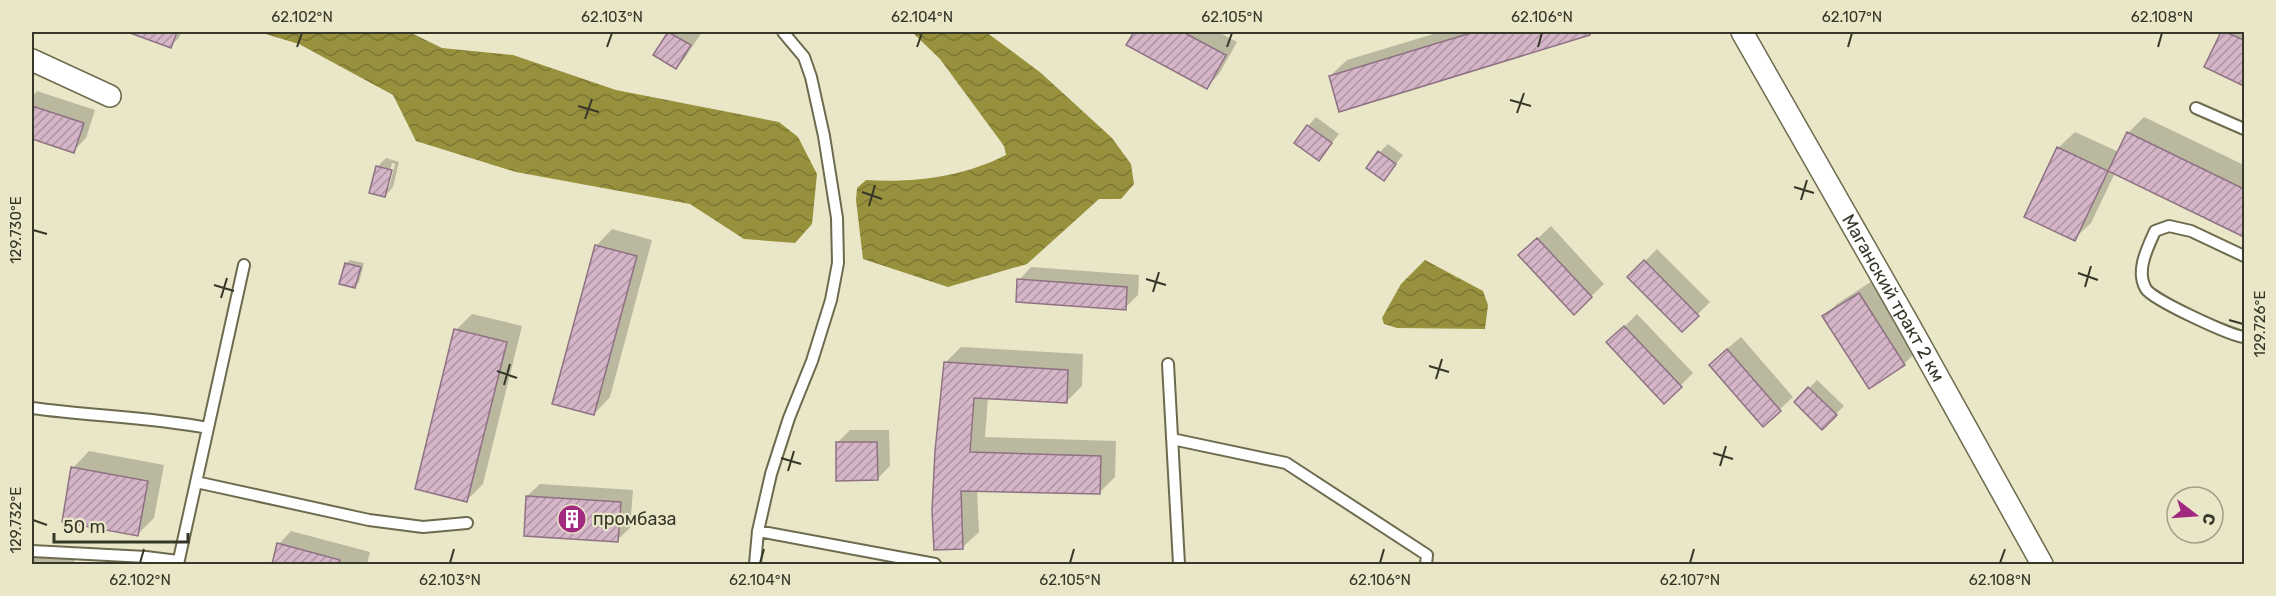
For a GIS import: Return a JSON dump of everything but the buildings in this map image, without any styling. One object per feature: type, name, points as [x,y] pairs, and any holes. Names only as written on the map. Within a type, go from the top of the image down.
[{"type":"street","name":"Маганский тракт 2 км","points":[[1742,32],[2042,564]]},
{"type":"street","points":[[32,60],[110,96]]},
{"type":"lane","points":[[755,564],[758,531],[771,474],[789,418],[812,361],[831,300],[838,263],[837,218],[824,136],[811,77],[804,57],[783,32]]},
{"type":"lane","points":[[2196,108],[2244,129]]},
{"type":"lane","points":[[2244,256],[2192,231],[2169,226],[2155,231],[2142,271],[2146,288],[2162,302],[2244,337]]},
{"type":"lane","points":[[32,551],[83,559],[178,563],[244,265]]},
{"type":"lane","points":[[1168,364],[1179,564]]},
{"type":"lane","points":[[32,408],[178,422],[208,428]]},
{"type":"lane","points":[[1172,439],[1286,463],[1427,555],[1426,564]]},
{"type":"lane","points":[[196,482],[369,520],[423,527],[467,523]]},
{"type":"lane","points":[[758,531],[934,564]]},
{"type":"water","points":[[259,32],[409,32],[442,48],[513,55],[616,90],[779,122],[798,137],[817,174],[812,224],[795,243],[744,239],[690,204],[516,172],[416,141],[393,95],[299,44]]},
{"type":"water","points":[[912,32],[986,32],[1041,73],[1112,138],[1131,164],[1134,184],[1121,199],[1099,199],[1027,264],[948,287],[863,259],[856,200],[857,188],[866,180],[938,177],[973,169],[1006,155],[1004,146],[940,59]]},
{"type":"water","points":[[1425,260],[1483,291],[1488,305],[1485,329],[1397,328],[1384,324],[1382,318],[1401,284]]},
{"type":"place","name":"промбаза","points":[[572,519]]}]
